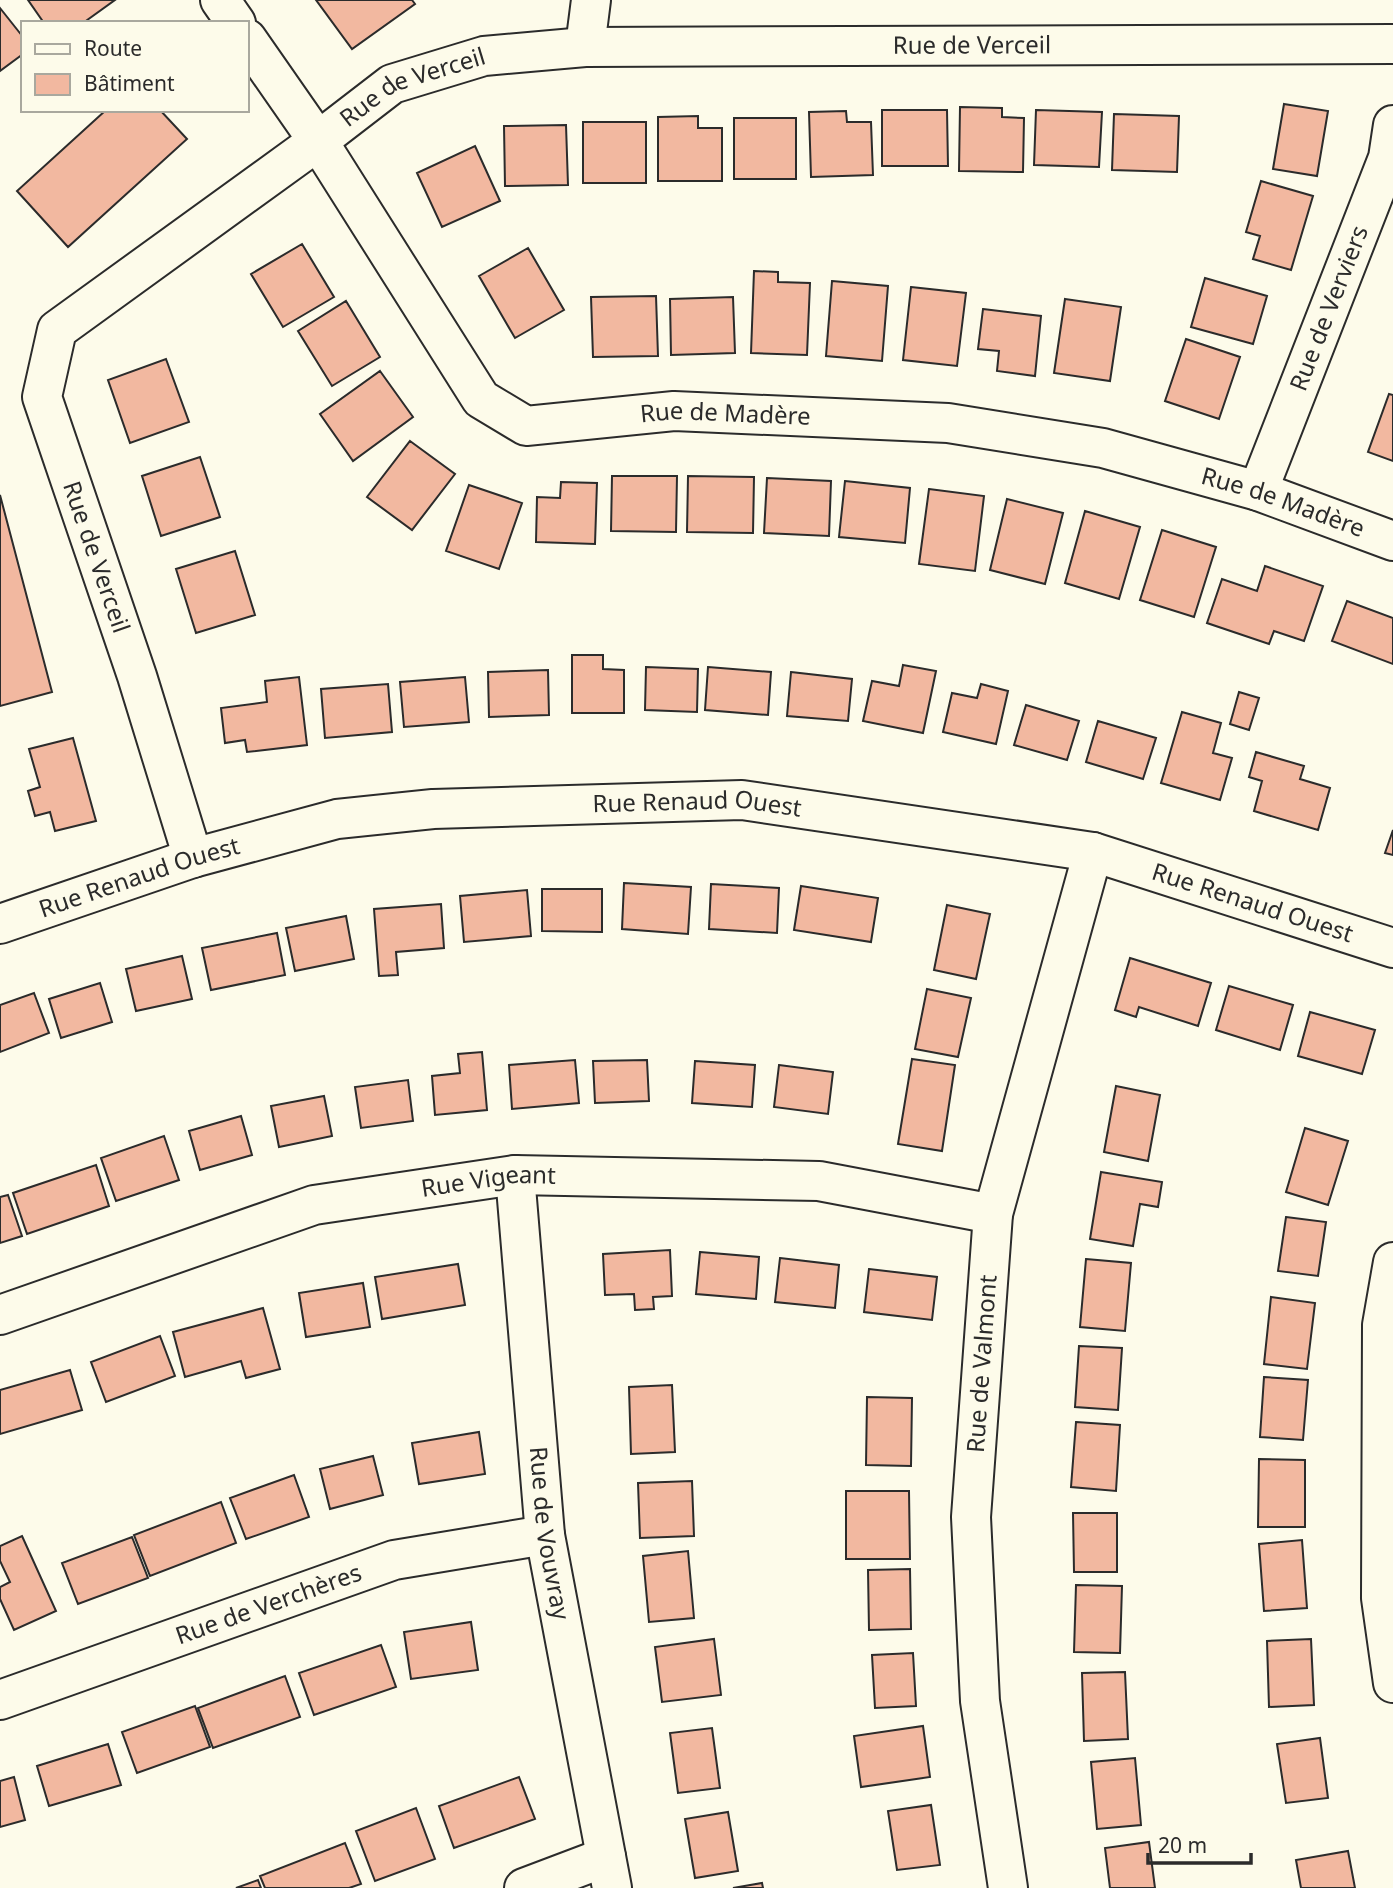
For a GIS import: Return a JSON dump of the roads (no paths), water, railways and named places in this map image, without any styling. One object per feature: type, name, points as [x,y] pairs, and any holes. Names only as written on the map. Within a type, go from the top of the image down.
[{"type":"street","points":[[220,0],[235,21]]},
{"type":"street","points":[[585,47],[591,0]]},
{"type":"street","name":"Rue de Madère","points":[[248,40],[318,141],[481,399],[526,426],[674,411],[948,423],[1103,448],[1258,491],[1393,541]]},
{"type":"street","name":"Rue de Verceil","points":[[193,858],[137,676],[42,397],[57,330],[392,85],[484,56],[585,47],[1393,44]]},
{"type":"street","name":"Rue de Verviers","points":[[1258,491],[1388,158],[1393,125]]},
{"type":"street","name":"Rue Renaud Ouest","points":[[0,924],[193,858],[337,819],[446,808],[742,800],[1093,852],[1393,948]]},
{"type":"street","name":"Rue de Valmont","points":[[1008,1888],[980,1701],[971,1517],[993,1214],[1093,852]]},
{"type":"street","name":"Rue Vigeant","points":[[0,1315],[314,1205],[515,1175],[819,1181],[993,1214]]},
{"type":"street","name":"Rue de Vouvray","points":[[515,1175],[545,1535],[609,1873]]},
{"type":"street","points":[[1393,1262],[1382,1325],[1381,1584],[1393,1682]]},
{"type":"street","name":"Rue de Verchères","points":[[0,1700],[394,1560],[545,1535]]},
{"type":"street","points":[[524,1888],[609,1873]]}]
